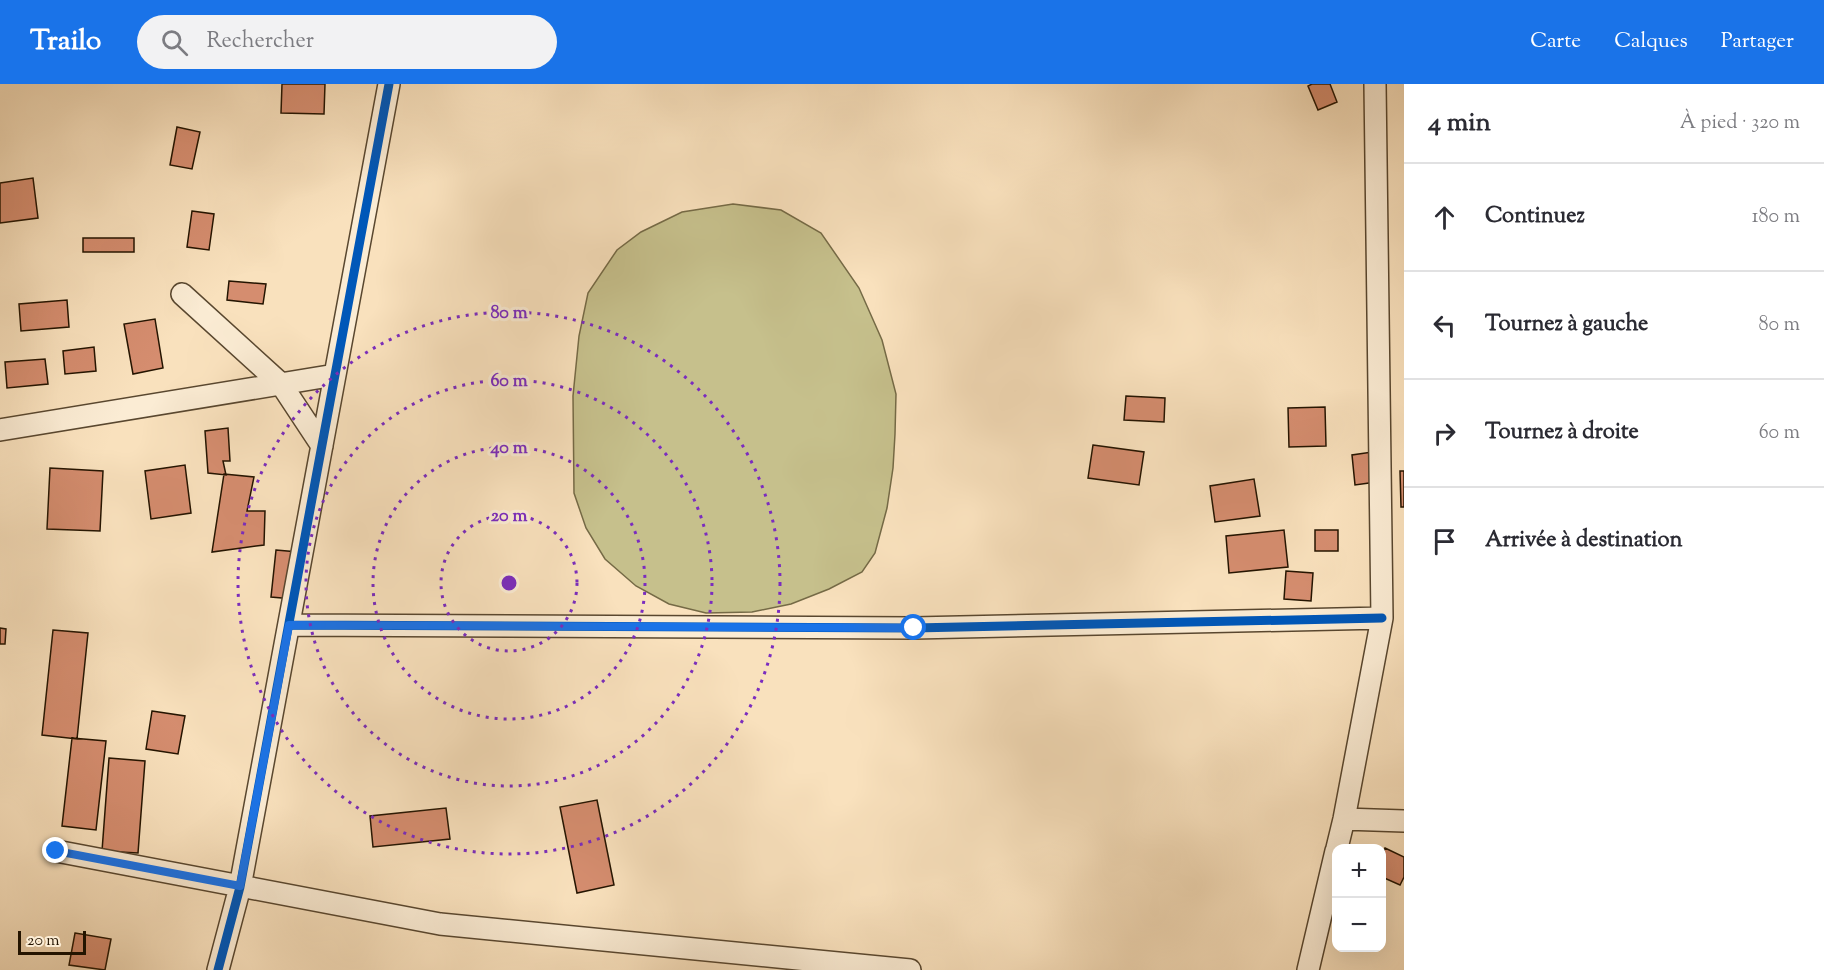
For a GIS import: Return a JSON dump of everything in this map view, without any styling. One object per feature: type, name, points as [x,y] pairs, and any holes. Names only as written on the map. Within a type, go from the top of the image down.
[{"type":"street","points":[[218,970],[240,886],[389,84]]},
{"type":"street","points":[[1338,844],[1382,618],[1375,84]]},
{"type":"street","points":[[182,294],[281,384],[322,446]]},
{"type":"street","points":[[0,430],[335,375]]},
{"type":"street","points":[[289,625],[914,628],[1382,618]]},
{"type":"street","points":[[1344,819],[1404,821]]},
{"type":"street","points":[[56,851],[440,924],[910,970]]},
{"type":"street","points":[[1308,970],[1332,871]]},
{"type":"shaded area","points":[[733,204],[781,210],[821,233],[859,288],[882,340],[896,394],[893,468],[887,508],[875,553],[862,572],[829,589],[791,604],[752,612],[706,613],[669,604],[636,586],[605,559],[586,528],[574,493],[573,396],[579,336],[588,293],[617,250],[641,232],[682,212]]},
{"type":"building","points":[[282,84],[325,84],[324,114],[281,113]]},
{"type":"building","points":[[1330,84],[1337,102],[1318,110],[1308,86]]},
{"type":"building","points":[[177,127],[200,132],[192,169],[170,165]]},
{"type":"building","points":[[33,178],[38,218],[0,223],[0,183]]},
{"type":"building","points":[[192,211],[214,214],[209,250],[187,247]]},
{"type":"building","points":[[83,238],[134,238],[134,252],[83,252]]},
{"type":"building","points":[[229,281],[266,284],[263,304],[227,300]]},
{"type":"building","points":[[67,300],[69,327],[21,331],[19,304]]},
{"type":"building","points":[[155,319],[163,368],[133,374],[124,324]]},
{"type":"building","points":[[94,347],[96,371],[65,374],[63,351]]},
{"type":"building","points":[[45,359],[48,384],[7,388],[5,362]]},
{"type":"building","points":[[1126,396],[1165,398],[1164,422],[1124,420]]},
{"type":"building","points":[[1325,407],[1326,446],[1289,447],[1288,408]]},
{"type":"building","points":[[228,428],[230,461],[223,461],[226,475],[208,473],[205,431]]},
{"type":"building","points":[[1093,445],[1144,452],[1139,485],[1088,478]]},
{"type":"building","points":[[1372,452],[1376,482],[1355,485],[1352,455]]},
{"type":"building","points":[[185,465],[191,513],[151,519],[145,471]]},
{"type":"building","points":[[50,468],[103,471],[100,531],[47,529]]},
{"type":"building","points":[[1400,471],[1404,471],[1404,507],[1401,507]]},
{"type":"building","points":[[224,474],[254,477],[247,511],[265,511],[264,545],[212,552]]},
{"type":"building","points":[[1254,479],[1260,516],[1215,522],[1210,486]]},
{"type":"building","points":[[1284,530],[1288,567],[1229,573],[1226,536]]},
{"type":"building","points":[[1315,530],[1338,530],[1338,551],[1315,551]]},
{"type":"building","points":[[276,550],[298,552],[293,599],[271,597]]},
{"type":"building","points":[[1286,571],[1313,573],[1311,601],[1284,599]]},
{"type":"building","points":[[0,628],[6,629],[5,644],[0,644]]},
{"type":"building","points":[[53,630],[88,633],[77,739],[42,735]]},
{"type":"building","points":[[152,711],[185,716],[178,754],[146,749]]},
{"type":"building","points":[[72,738],[106,741],[96,830],[62,826]]},
{"type":"building","points":[[109,758],[145,761],[138,853],[102,851]]},
{"type":"building","points":[[597,800],[614,885],[577,893],[560,807]]},
{"type":"building","points":[[446,808],[450,839],[373,847],[370,816]]},
{"type":"building","points":[[1386,848],[1404,857],[1404,877],[1400,885],[1386,879]]},
{"type":"building","points":[[75,933],[111,939],[105,970],[69,965]]},
{"type":"cycle path","points":[[218,970],[240,887],[389,84]]},
{"type":"cycle path","points":[[289,625],[914,628],[1382,618]]},
{"type":"route","points":[[56,851],[240,886],[289,625],[914,628]]}]
